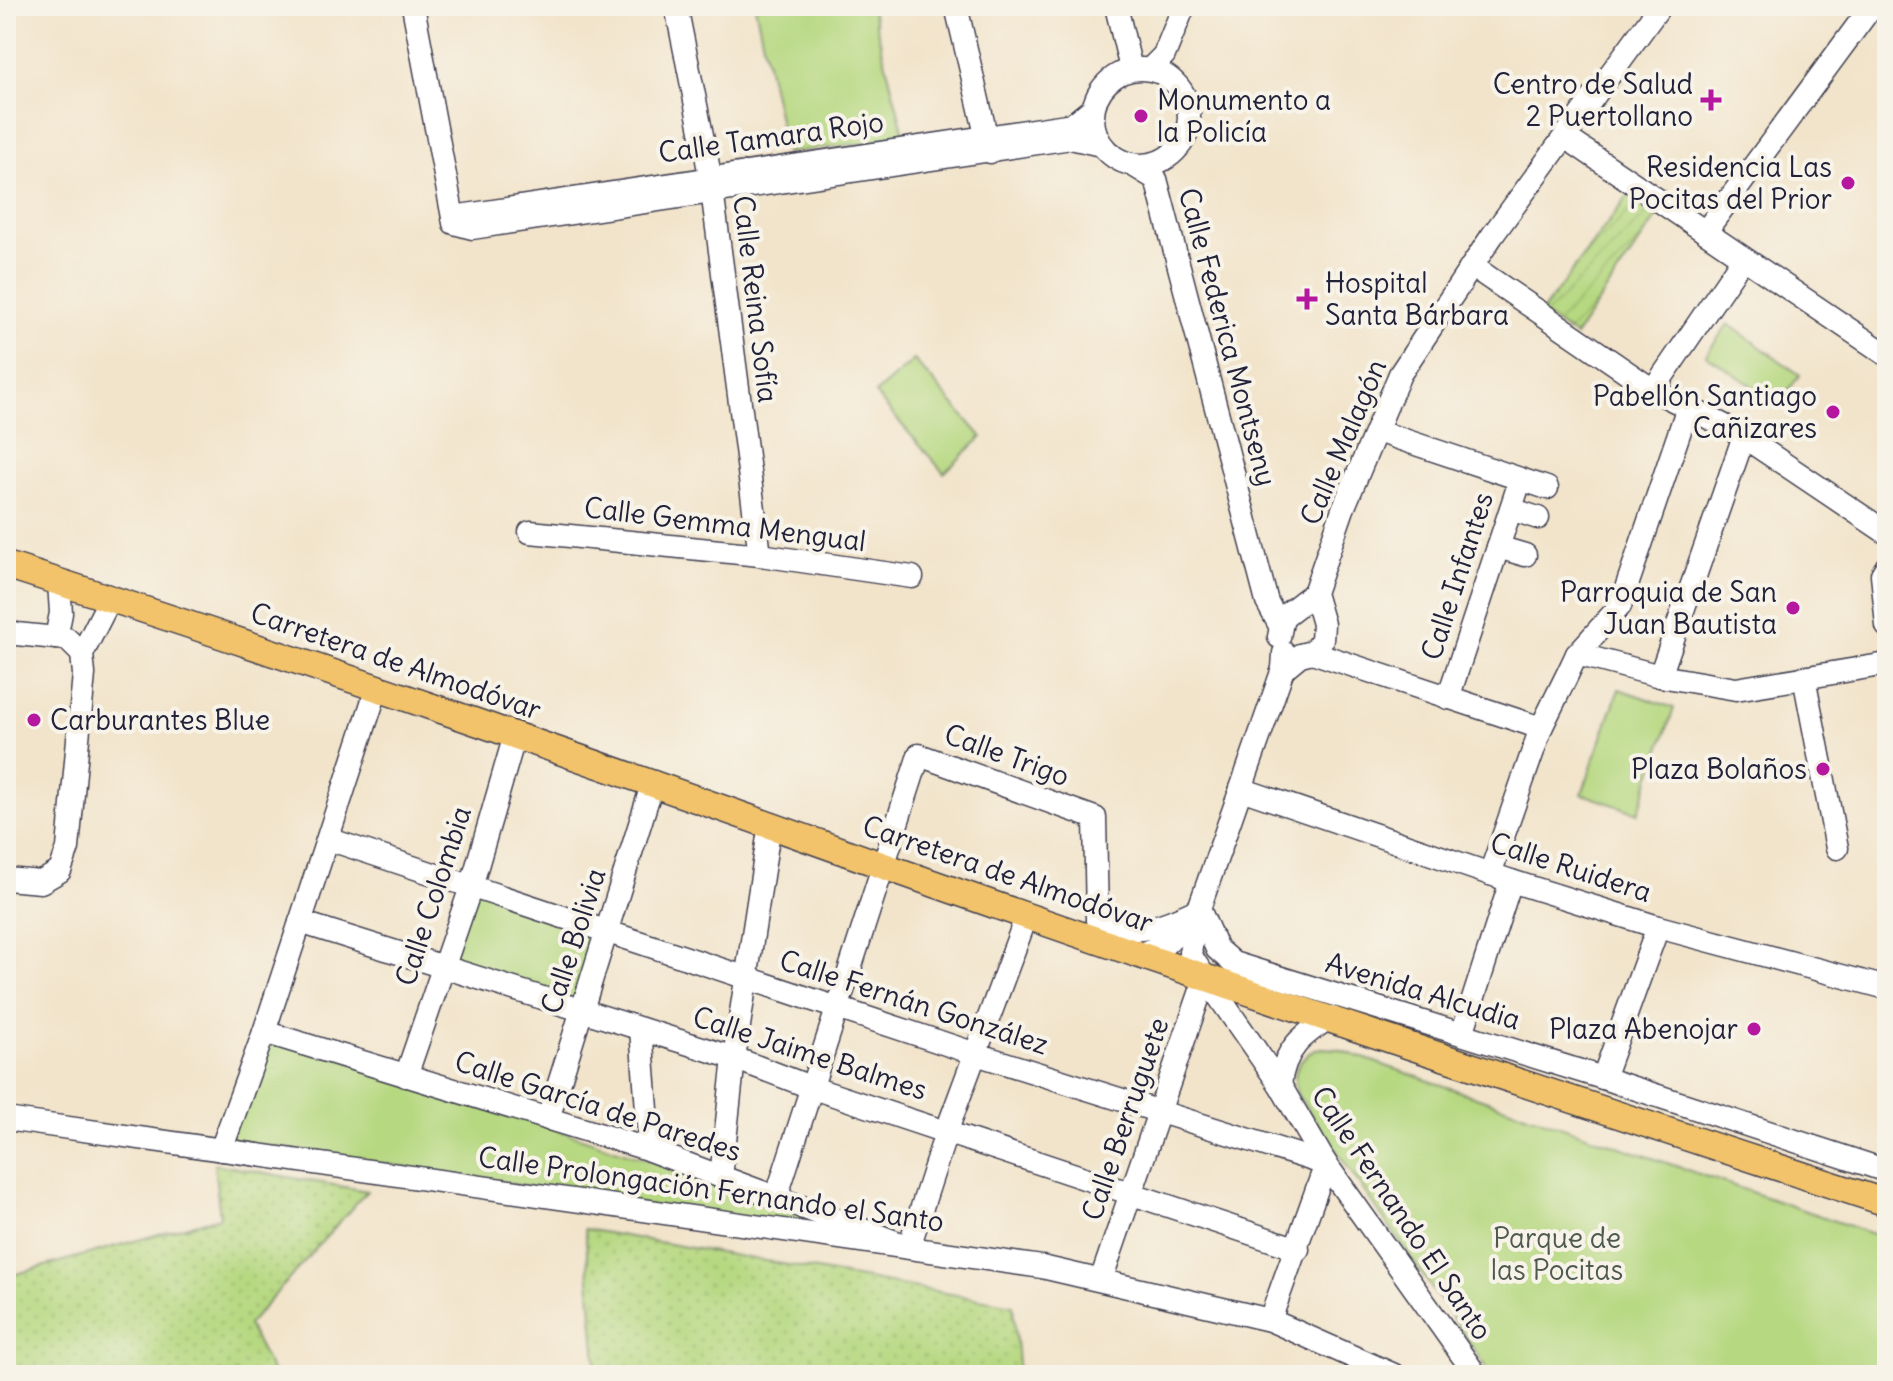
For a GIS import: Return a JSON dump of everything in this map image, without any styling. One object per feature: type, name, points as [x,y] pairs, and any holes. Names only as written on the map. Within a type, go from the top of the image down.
[{"type":"main road","name":"Carretera de Almodóvar","points":[[6,565],[111,597],[653,782],[1152,958],[1887,1203]]},
{"type":"street","name":"Calle Tamara Rojo","points":[[413,6],[462,222],[989,145],[1071,138],[1101,145]]},
{"type":"street","name":"Calle Reina Sofía","points":[[676,6],[711,184],[760,555]]},
{"type":"street","points":[[956,6],[989,145]]},
{"type":"street","points":[[1116,6],[1153,67],[1182,89],[1189,116],[1183,143],[1169,157],[1152,164],[1133,165],[1115,158],[1101,145],[1093,127],[1093,108],[1107,84],[1153,67],[1184,6]]},
{"type":"street","name":"Calle Malagón","points":[[1288,615],[1314,593],[1343,509],[1400,374],[1472,266],[1660,6]]},
{"type":"street","points":[[1705,232],[1872,6]]},
{"type":"street","name":"Calle Tamara Rojo","points":[[989,145],[1073,124],[1093,108]]},
{"type":"street","points":[[1565,137],[1887,355]]},
{"type":"street","name":"Calle Federica Montseny","points":[[1156,179],[1169,157]]},
{"type":"street","name":"Calle Federica Montseny","points":[[1133,165],[1156,179],[1267,602],[1288,615]]},
{"type":"street","points":[[1653,390],[1743,258]]},
{"type":"street","points":[[1472,266],[1653,390],[1744,436],[1887,533]]},
{"type":"street","points":[[1490,874],[1541,728],[1577,654],[1620,606],[1618,584],[1641,515],[1688,407]]},
{"type":"street","name":"Calle Infantes","points":[[1377,431],[1520,481],[1448,698]]},
{"type":"street","points":[[1660,676],[1744,436]]},
{"type":"street","points":[[1520,481],[1547,488]]},
{"type":"street","points":[[1511,509],[1538,518]]},
{"type":"street","name":"Calle Gemma Mengual","points":[[530,532],[760,555],[912,577]]},
{"type":"street","points":[[1498,547],[1525,555]]},
{"type":"street","points":[[1887,566],[1882,574],[1887,626]]},
{"type":"street","points":[[56,638],[61,613],[59,582]]},
{"type":"street","points":[[1206,976],[1190,952],[1199,909],[1241,789],[1300,653],[1319,617],[1314,593]]},
{"type":"street","points":[[6,879],[41,882],[60,871],[68,848],[84,674],[82,654],[111,597]]},
{"type":"street","points":[[1319,617],[1305,609],[1288,615],[1278,632],[1300,653],[1335,660],[1541,728]]},
{"type":"street","points":[[6,633],[67,639],[82,654]]},
{"type":"street","points":[[1577,654],[1660,676],[1736,689],[1887,664]]},
{"type":"street","points":[[1804,677],[1837,848]]},
{"type":"street","points":[[221,1150],[264,1032],[377,688]]},
{"type":"street","name":"Calle Colombia","points":[[406,1076],[471,887],[515,735]]},
{"type":"street","name":"Calle Trigo","points":[[885,866],[919,755],[1095,818],[1097,920],[1107,926],[1142,930],[1163,927],[1199,909]]},
{"type":"street","name":"Calle Bolivia","points":[[548,1119],[609,932],[653,782]]},
{"type":"street","name":"Calle Ruidera","points":[[1241,789],[1511,881],[1658,927],[1887,988]]},
{"type":"street","points":[[721,1177],[734,1058],[770,824]]},
{"type":"street","name":"Calle Fernán González","points":[[328,839],[1156,1113],[1326,1164]]},
{"type":"street","points":[[776,1198],[885,866]]},
{"type":"street","points":[[1462,1034],[1511,881]]},
{"type":"street","points":[[1152,958],[1199,909]]},
{"type":"street","name":"Avenida Alcudia","points":[[1199,909],[1217,949],[1233,963],[1884,1163]]},
{"type":"street","points":[[909,1247],[947,1130],[1027,915]]},
{"type":"street","name":"Calle Jaime Balmes","points":[[300,922],[734,1058],[813,1088],[1298,1249]]},
{"type":"street","points":[[1603,1078],[1658,927]]},
{"type":"street","name":"Calle Fernando El Santo","points":[[1206,976],[1280,1085],[1326,1164],[1476,1375]]},
{"type":"street","name":"Calle Berruguete","points":[[1101,1280],[1156,1113],[1206,976]]},
{"type":"street","name":"Calle Fernando El Santo","points":[[1280,1085],[1282,1067],[1293,1045],[1304,1033],[1331,1017]]},
{"type":"street","points":[[641,1029],[650,1150]]},
{"type":"street","name":"Calle García de Paredes","points":[[264,1032],[650,1150],[909,1247]]},
{"type":"street","name":"Calle Prolongación Fernando el Santo","points":[[6,1119],[1042,1267],[1270,1320],[1394,1375]]},
{"type":"street","points":[[1270,1320],[1326,1164]]},
{"type":"green space","points":[[755,6],[871,6],[905,138],[786,153]]},
{"type":"green space","points":[[1636,185],[1665,205],[1575,336],[1541,313]]},
{"type":"green space","points":[[1728,324],[1800,375],[1778,403],[1706,355]]},
{"type":"green space","points":[[914,360],[982,437],[944,473],[875,394]]},
{"type":"green space","points":[[1619,689],[1674,708],[1638,813],[1582,794]]},
{"type":"green space","points":[[471,887],[609,932],[582,1010],[442,967]]},
{"type":"green space","points":[[264,1032],[909,1247],[225,1139]]},
{"type":"green space","name":"Parque de las Pocitas","points":[[1321,1048],[1337,1049],[1887,1239],[1887,1375],[1492,1375],[1297,1094],[1295,1078],[1298,1065],[1307,1055]]},
{"type":"green space","points":[[214,1164],[367,1191],[248,1325],[274,1375],[6,1375],[6,1277],[220,1217]]},
{"type":"green space","points":[[585,1229],[1013,1305],[1019,1375],[597,1375]]},
{"type":"place","name":"Centro de Salud 2 Puertollano","points":[[1711,100]]},
{"type":"place","name":"Monumento a la Policía","points":[[1141,116]]},
{"type":"place","name":"Residencia Las Pocitas del Prior","points":[[1848,183]]},
{"type":"place","name":"Hospital Santa Bárbara","points":[[1307,299]]},
{"type":"place","name":"Pabellón Santiago Cañizares","points":[[1833,412]]},
{"type":"place","name":"Parroquia de San Juan Bautista","points":[[1793,608]]},
{"type":"place","name":"Carburantes Blue","points":[[34,720]]},
{"type":"place","name":"Plaza Bolaños","points":[[1823,769]]},
{"type":"place","name":"Plaza Abenojar","points":[[1754,1029]]}]
